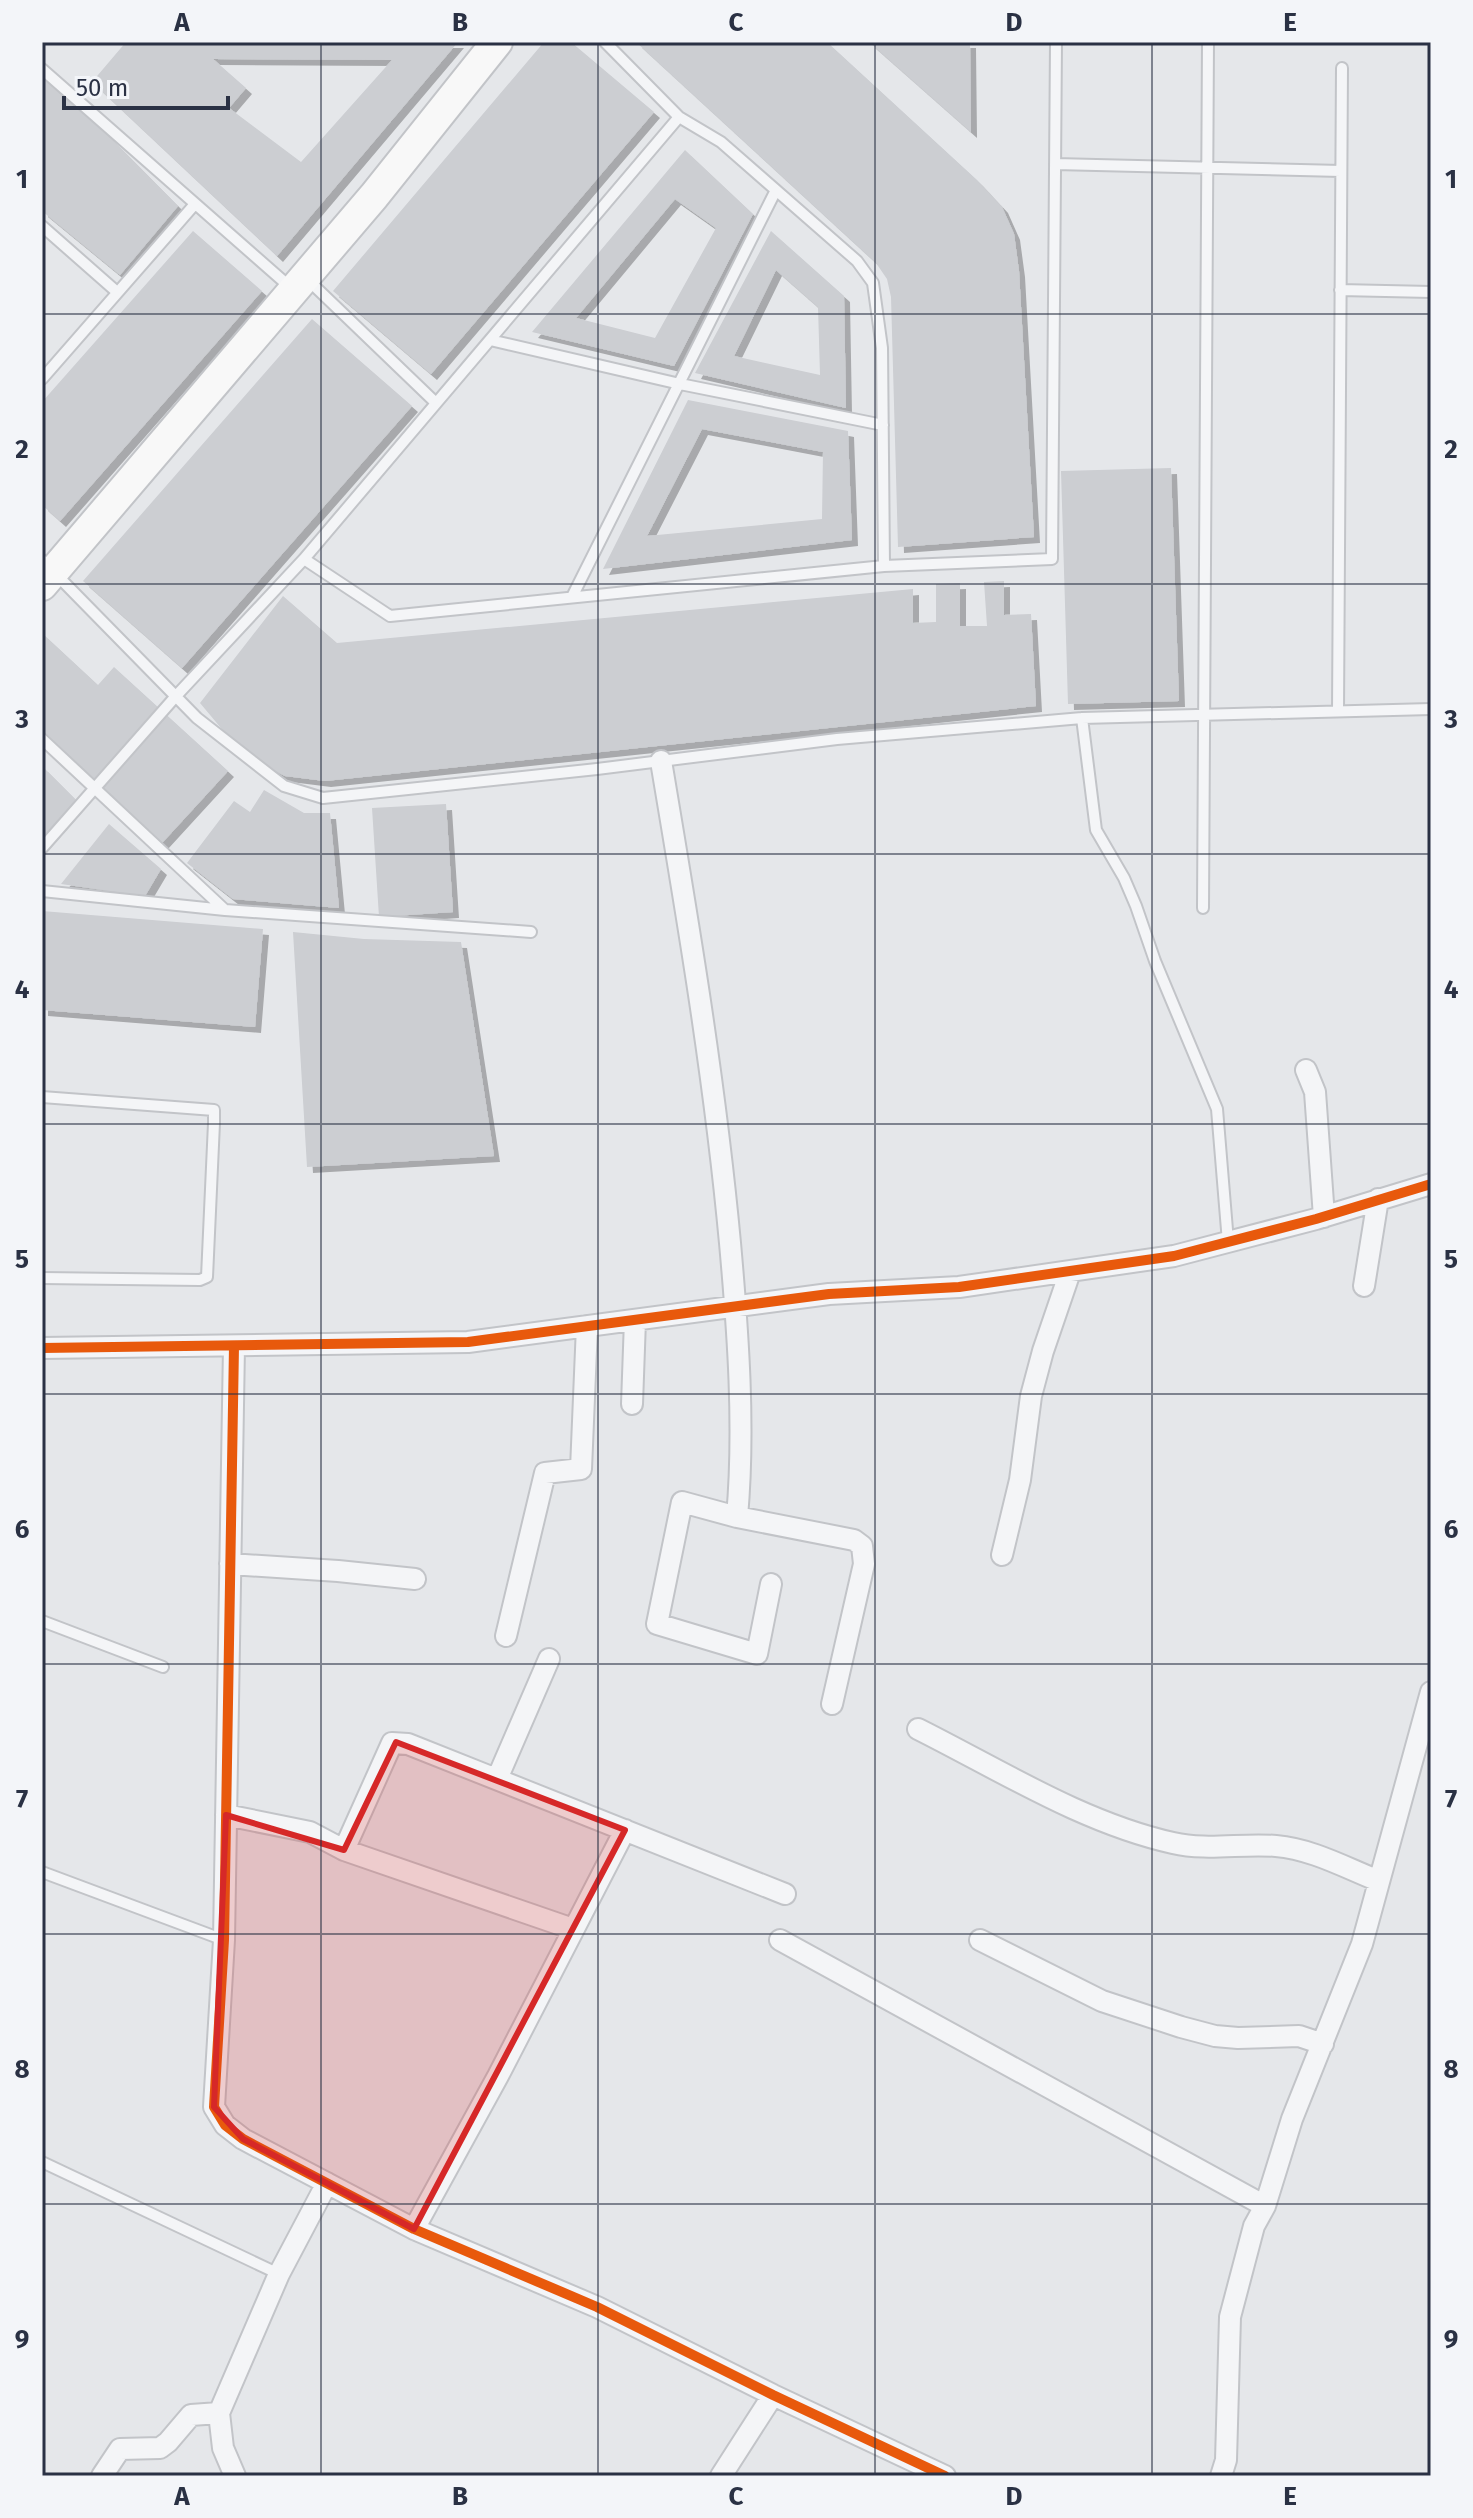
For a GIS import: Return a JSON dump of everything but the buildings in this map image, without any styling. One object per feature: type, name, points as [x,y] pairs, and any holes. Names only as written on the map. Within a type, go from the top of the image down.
[{"type":"street","points":[[46,572],[299,284],[497,42]]},
{"type":"street","points":[[661,761],[720,1137],[736,1307],[742,1469],[737,1517]]},
{"type":"street","points":[[1306,1070],[1315,1092],[1324,1217]]},
{"type":"street","points":[[42,1348],[468,1342],[829,1294],[959,1287],[1174,1256],[1324,1217],[1431,1184]]},
{"type":"street","points":[[1364,1286],[1378,1199]]},
{"type":"street","points":[[1002,1555],[1026,1452],[1031,1396],[1070,1272]]},
{"type":"street","points":[[632,1404],[635,1320]]},
{"type":"street","points":[[506,1636],[545,1473],[581,1469],[587,1326]]},
{"type":"street","points":[[234,1346],[224,1940],[214,2107],[225,2125],[243,2139],[414,2229],[597,2307],[945,2476]]},
{"type":"street","points":[[771,1584],[757,1654],[657,1624],[682,1502],[737,1517],[854,1540],[862,1546],[864,1564],[832,1704]]},
{"type":"street","points":[[230,1564],[415,1579]]},
{"type":"street","points":[[497,1779],[549,1659]]},
{"type":"street","points":[[1221,2476],[1226,2460],[1230,2317],[1254,2226],[1265,2206],[1292,2119],[1362,1944],[1427,1722],[1431,1692]]},
{"type":"street","points":[[918,1729],[1116,1826],[1196,1847],[1274,1846],[1298,1849],[1379,1881]]},
{"type":"street","points":[[344,1850],[392,1743],[408,1744],[785,1894]]},
{"type":"street","points":[[226,1815],[310,1832],[344,1850],[573,1929]]},
{"type":"street","points":[[414,2229],[498,2076],[625,1830]]},
{"type":"street","points":[[780,1940],[1265,2206]]},
{"type":"street","points":[[980,1940],[1102,2001],[1181,2027],[1238,2038],[1299,2036],[1323,2044]]},
{"type":"street","points":[[235,2476],[223,2448],[219,2413],[279,2274],[327,2183]]},
{"type":"street","points":[[721,2476],[773,2395]]},
{"type":"street","points":[[102,2476],[120,2449],[160,2448],[191,2415],[219,2413]]},
{"type":"lane","points":[[605,42],[679,117],[721,142],[857,261],[873,283],[882,348],[884,566]]},
{"type":"lane","points":[[304,559],[390,616],[884,566],[1052,559],[1056,42]]},
{"type":"lane","points":[[1203,908],[1208,42]]},
{"type":"lane","points":[[1338,711],[1342,68]]},
{"type":"lane","points":[[42,69],[195,204],[299,284],[436,403]]},
{"type":"lane","points":[[42,848],[176,696],[304,559],[679,117]]},
{"type":"lane","points":[[1055,164],[1341,171]]},
{"type":"lane","points":[[572,597],[776,190]]},
{"type":"lane","points":[[42,379],[195,204]]},
{"type":"lane","points":[[42,226],[117,292]]},
{"type":"lane","points":[[1340,290],[1431,292]]},
{"type":"lane","points":[[490,340],[680,384],[883,425]]},
{"type":"lane","points":[[46,572],[197,718],[284,786],[323,798],[837,739],[1082,718],[1431,709]]},
{"type":"lane","points":[[1082,718],[1096,830],[1124,878],[1217,1109],[1228,1242]]},
{"type":"lane","points":[[42,739],[225,910]]},
{"type":"lane","points":[[42,891],[225,910],[531,932]]},
{"type":"lane","points":[[42,1097],[214,1110],[207,1277],[200,1280],[42,1278]]},
{"type":"lane","points":[[42,1621],[163,1667]]},
{"type":"lane","points":[[42,1872],[224,1940]]},
{"type":"lane","points":[[42,2162],[279,2274]]},
{"type":"highlighted area","points":[[396,1742],[625,1830],[414,2229],[243,2139],[214,2107],[226,1815],[344,1850]]},
{"type":"cycle path","points":[[42,1348],[468,1342],[829,1294],[959,1287],[1174,1256],[1316,1219],[1431,1184]]},
{"type":"cycle path","points":[[234,1346],[224,1940],[214,2107],[225,2125],[243,2139],[414,2229],[597,2307],[945,2476]]}]
